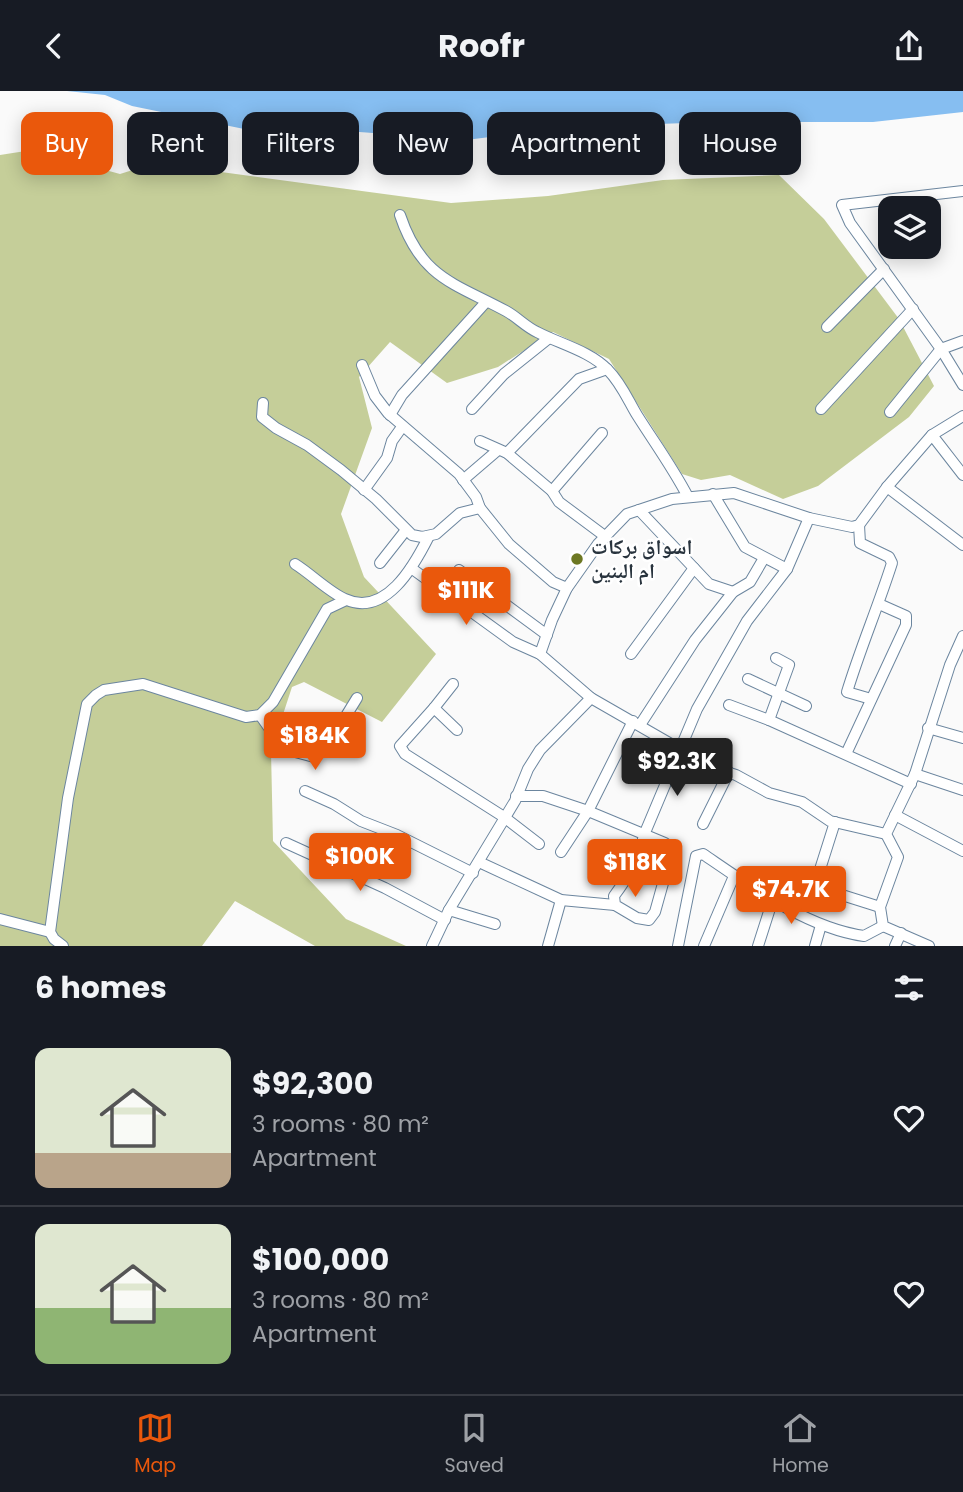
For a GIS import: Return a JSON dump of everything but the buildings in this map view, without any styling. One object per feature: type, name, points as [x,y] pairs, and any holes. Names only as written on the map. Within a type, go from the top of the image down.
[{"type":"street","points":[[963,191],[842,205],[850,223],[941,349],[963,385]]},
{"type":"street","points":[[400,215],[407,238],[430,268],[454,286],[507,311],[534,331],[578,350],[607,369],[675,472],[688,497]]},
{"type":"street","points":[[827,327],[884,269]]},
{"type":"street","points":[[390,415],[402,395],[486,302]]},
{"type":"street","points":[[821,408],[913,309]]},
{"type":"street","points":[[472,409],[504,374],[549,338]]},
{"type":"street","points":[[890,412],[941,349],[963,341]]},
{"type":"street","points":[[362,365],[374,396],[390,415],[463,480],[476,497],[480,508],[509,544],[553,582],[567,588]]},
{"type":"street","points":[[463,480],[503,452],[579,379],[607,369]]},
{"type":"street","points":[[263,403],[262,417],[307,445],[376,499],[412,535],[429,537]]},
{"type":"street","points":[[540,654],[567,588],[598,544],[627,514],[672,499],[734,493],[809,519],[852,527],[859,525],[887,487],[932,435],[963,416]]},
{"type":"street","points":[[364,490],[387,458],[392,441],[402,427]]},
{"type":"street","points":[[552,491],[602,433]]},
{"type":"street","points":[[932,435],[963,475]]},
{"type":"street","points":[[480,441],[503,452],[552,491],[559,502],[606,537]]},
{"type":"street","points":[[887,487],[963,545]]},
{"type":"street","points":[[713,493],[745,547],[787,569]]},
{"type":"street","points":[[295,564],[346,600],[369,604],[383,597],[411,568],[429,537],[447,526],[460,513],[480,508]]},
{"type":"street","points":[[639,510],[709,584],[733,592]]},
{"type":"street","points":[[615,905],[614,896],[637,860],[697,709],[747,621],[787,569],[809,519]]},
{"type":"street","points":[[859,525],[860,543],[889,557],[892,563],[847,692],[871,699]]},
{"type":"street","points":[[380,563],[406,530]]},
{"type":"street","points":[[561,852],[589,811],[636,723],[695,640],[733,592],[750,582],[764,558]]},
{"type":"street","points":[[411,568],[513,642],[540,654],[591,698],[711,767],[729,772],[769,793],[802,802],[835,822],[886,834],[898,857],[880,907],[883,926]]},
{"type":"street","points":[[631,654],[694,568]]},
{"type":"street","points":[[459,571],[547,635]]},
{"type":"street","points":[[750,582],[767,593]]},
{"type":"street","points":[[63,946],[50,932],[68,798],[87,704],[104,690],[143,684],[238,715],[260,715],[272,702],[327,609],[346,600]]},
{"type":"street","points":[[846,754],[906,625],[906,616],[879,604]]},
{"type":"street","points":[[886,834],[913,779],[950,665],[963,636]]},
{"type":"street","points":[[769,720],[789,664],[776,658]]},
{"type":"street","points":[[748,679],[806,706]]},
{"type":"street","points":[[453,684],[400,747],[405,754],[504,817],[539,844]]},
{"type":"street","points":[[260,715],[284,749],[314,757],[327,747],[357,698]]},
{"type":"street","points":[[432,946],[540,750],[591,698]]},
{"type":"street","points":[[729,705],[913,779],[963,790]]},
{"type":"street","points":[[434,708],[457,730]]},
{"type":"street","points":[[928,728],[963,738]]},
{"type":"street","points":[[703,824],[729,772]]},
{"type":"street","points":[[306,791],[361,821],[397,835],[472,873]]},
{"type":"street","points":[[479,862],[561,900],[615,905],[637,918],[649,920],[655,912],[672,851],[665,843],[589,811],[543,796],[516,796]]},
{"type":"street","points":[[895,815],[963,851]]},
{"type":"street","points":[[816,882],[835,822]]},
{"type":"street","points":[[286,843],[447,915],[495,924]]},
{"type":"street","points":[[678,946],[696,856],[703,854],[772,899],[821,925],[864,936],[883,926],[929,946]]},
{"type":"street","points":[[704,946],[734,876]]},
{"type":"street","points":[[842,895],[880,907]]},
{"type":"street","points":[[758,946],[772,899]]},
{"type":"street","points":[[548,946],[561,900]]},
{"type":"street","points":[[0,919],[50,932]]},
{"type":"street","points":[[814,946],[821,925]]},
{"type":"street","points":[[895,946],[901,933]]},
{"type":"green space","points":[[21,152],[21,175],[113,175],[113,172],[127,172],[127,175],[228,175],[228,173],[451,203],[548,196],[663,180],[779,175],[824,219],[899,319],[934,386],[909,417],[818,486],[783,499],[730,475],[701,480],[682,474],[609,359],[553,332],[498,367],[447,383],[390,342],[359,377],[372,428],[341,514],[364,577],[436,654],[382,722],[304,682],[292,687],[271,751],[273,841],[346,919],[406,946],[315,946],[235,901],[202,946],[0,946],[0,155]]},
{"type":"water","points":[[67,91],[963,91],[963,112],[873,122],[801,122],[801,112],[679,112],[679,123],[665,124],[665,112],[487,112],[487,137],[473,139],[473,112],[373,112],[373,133],[359,132],[359,112],[242,112],[242,129],[228,126],[228,112],[161,112],[132,106],[105,95]]},
{"type":"place","name":"اسواق بركات ام البنين","points":[[577,559]]}]
